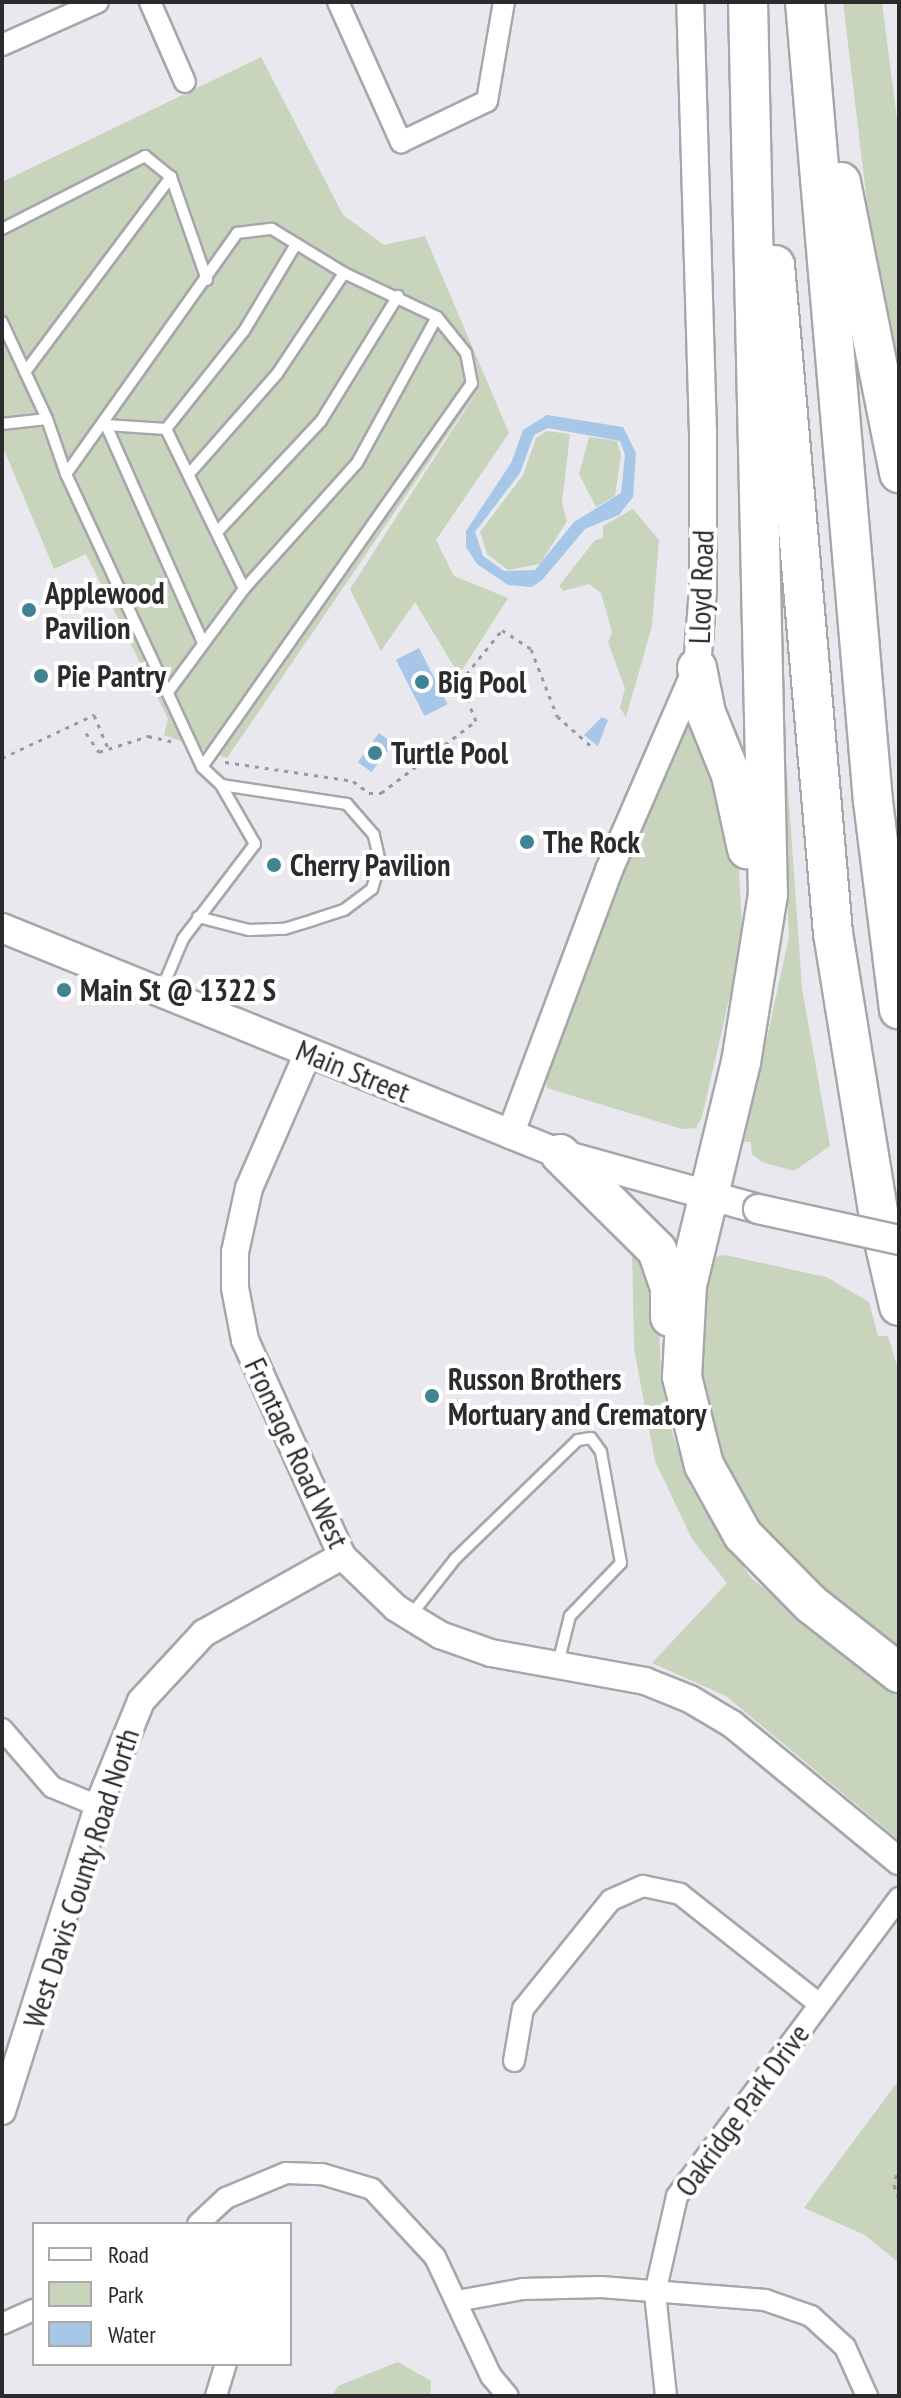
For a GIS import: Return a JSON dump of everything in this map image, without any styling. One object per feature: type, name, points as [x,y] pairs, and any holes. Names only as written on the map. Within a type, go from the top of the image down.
[{"type":"highway","points":[[750,2],[768,894],[757,981],[687,1285],[682,1363],[690,1422],[704,1465],[743,1535],[811,1604],[899,1673]]},
{"type":"highway","points":[[750,2],[833,933],[899,1306]]},
{"type":"highway","points":[[805,2],[873,801],[899,1009]]},
{"type":"highway","points":[[815,2],[832,137],[899,473]]},
{"type":"highway","points":[[697,668],[706,713],[731,775],[763,918]]},
{"type":"highway","points":[[865,1119],[899,1240]]},
{"type":"highway","points":[[560,1154],[657,1250],[670,1287],[671,1337],[682,1363]]},
{"type":"main road","name":"Main Street","points":[[2,928],[560,1154],[709,1199],[899,1240]]},
{"type":"street","points":[[2,45],[98,2]]},
{"type":"street","points":[[150,2],[185,82]]},
{"type":"street","points":[[338,2],[401,142],[487,101],[504,2]]},
{"type":"street","name":"Lloyd Road","points":[[510,1135],[609,870],[697,668],[703,588],[703,433],[690,2]]},
{"type":"street","name":"Frontage Road West","points":[[308,1053],[249,1188],[235,1252],[235,1288],[249,1351],[342,1556],[410,1617],[440,1635],[491,1653],[645,1681],[690,1699],[732,1724],[899,1861]]},
{"type":"street","name":"West Davis County Road North","points":[[2,2111],[98,1806],[141,1701],[204,1633],[342,1556]]},
{"type":"street","points":[[2,1729],[52,1787],[98,1806]]},
{"type":"street","points":[[514,2061],[523,2009],[611,1900],[643,1886],[680,1894],[818,2003]]},
{"type":"street","name":"Oakridge Park Drive","points":[[666,2396],[655,2293],[677,2196],[899,1898]]},
{"type":"street","points":[[200,2222],[226,2198],[286,2173],[349,2180],[372,2189],[402,2216],[435,2257],[491,2376],[508,2396]]},
{"type":"street","points":[[457,2301],[552,2288],[765,2300],[811,2316],[845,2347],[867,2396]]},
{"type":"street","points":[[2,2324],[32,2311]]},
{"type":"street","points":[[216,2396],[225,2366]]},
{"type":"lane","points":[[2,229],[145,156],[171,177],[207,280]]},
{"type":"lane","points":[[25,372],[171,177]]},
{"type":"lane","points":[[66,474],[106,425],[237,233],[272,229],[344,273],[437,317],[466,353],[472,383],[203,761]]},
{"type":"lane","points":[[166,429],[244,331],[296,244]]},
{"type":"lane","points":[[189,474],[277,374],[344,273]]},
{"type":"lane","points":[[218,531],[321,421],[398,296]]},
{"type":"lane","points":[[168,692],[244,589],[357,463],[437,317]]},
{"type":"lane","points":[[2,322],[47,419],[66,474],[168,692],[203,761],[221,785],[255,844],[198,917],[160,992]]},
{"type":"lane","points":[[2,424],[47,419]]},
{"type":"lane","points":[[106,425],[166,429]]},
{"type":"lane","points":[[106,425],[203,643]]},
{"type":"lane","points":[[166,429],[244,589]]},
{"type":"lane","points":[[198,917],[249,930],[284,929],[344,910],[372,889],[380,862],[374,835],[347,804],[221,785]]},
{"type":"lane","points":[[410,1617],[455,1559],[578,1440],[591,1438],[601,1452],[621,1563],[570,1616],[557,1665]]},
{"type":"path","points":[[86,733],[99,752],[148,736],[177,742],[203,761],[353,781],[369,793],[381,793],[476,721],[460,682],[502,630],[531,649],[557,716],[591,746]]},
{"type":"path","points":[[2,758],[94,715],[108,748]]},
{"type":"path","points":[[899,2165],[894,2185],[899,2199]]},
{"type":"green space","points":[[843,2],[882,2],[899,135],[899,378],[871,236]]},
{"type":"green space","points":[[261,57],[343,215],[384,245],[425,236],[509,433],[436,540],[454,576],[508,598],[459,675],[415,602],[381,651],[350,589],[482,384],[227,758],[164,735],[168,719],[86,554],[54,569],[2,445],[2,182]]},
{"type":"green space","points":[[547,431],[570,434],[562,503],[567,521],[540,564],[508,570],[487,554],[480,532],[523,475],[536,438]]},
{"type":"green space","points":[[589,437],[617,441],[621,455],[615,496],[596,507],[579,474]]},
{"type":"green space","points":[[765,462],[802,988],[830,1146],[794,1171],[762,1162],[752,1154],[751,1142],[744,1142],[789,937]]},
{"type":"green space","points":[[633,509],[659,540],[652,626],[626,717],[620,708],[625,688],[608,642],[612,632],[601,593],[589,584],[563,591],[559,586],[595,540],[603,538],[603,526]]},
{"type":"green space","points":[[689,717],[737,840],[743,939],[702,1117],[696,1128],[682,1129],[547,1088],[544,1071],[640,826]]},
{"type":"green space","points":[[632,1246],[658,1302],[661,1377],[672,1432],[691,1487],[710,1519],[752,1579],[899,1692],[899,1840],[726,1696],[652,1663],[727,1583],[692,1539],[655,1461],[634,1348]]},
{"type":"green space","points":[[725,1255],[826,1277],[869,1302],[878,1336],[888,1336],[899,1372],[899,1657],[785,1565],[733,1492],[698,1390],[706,1259]]},
{"type":"green space","points":[[899,2080],[899,2263],[865,2235],[804,2208]]},
{"type":"green space","points":[[398,2362],[431,2381],[430,2396],[332,2396],[338,2386]]},
{"type":"water","points":[[547,415],[623,427],[636,453],[633,497],[619,515],[585,529],[542,580],[532,587],[508,585],[477,564],[466,547],[466,531],[511,463],[523,430]],"holes":[[[548,428],[620,441],[625,455],[621,493],[574,522],[535,570],[504,571],[483,556],[475,532],[520,473],[534,435]]]},
{"type":"water","name":"Big Pool","points":[[419,648],[448,704],[424,716],[396,660]]},
{"type":"water","points":[[602,717],[608,720],[598,746],[584,735]]},
{"type":"water","name":"Turtle Pool","points":[[379,733],[393,743],[372,772],[358,762]]},
{"type":"place","name":"Applewood Pavilion","points":[[29,610]]},
{"type":"place","name":"Pie Pantry","points":[[41,676]]},
{"type":"place","name":"Big Pool","points":[[422,682]]},
{"type":"place","name":"Turtle Pool","points":[[375,753]]},
{"type":"place","name":"The Rock","points":[[527,842]]},
{"type":"place","name":"Cherry Pavilion","points":[[274,865]]},
{"type":"place","name":"Main St @ 1322 S","points":[[64,990]]},
{"type":"place","name":"Russon Brothers Mortuary and Crematory","points":[[432,1396]]}]
